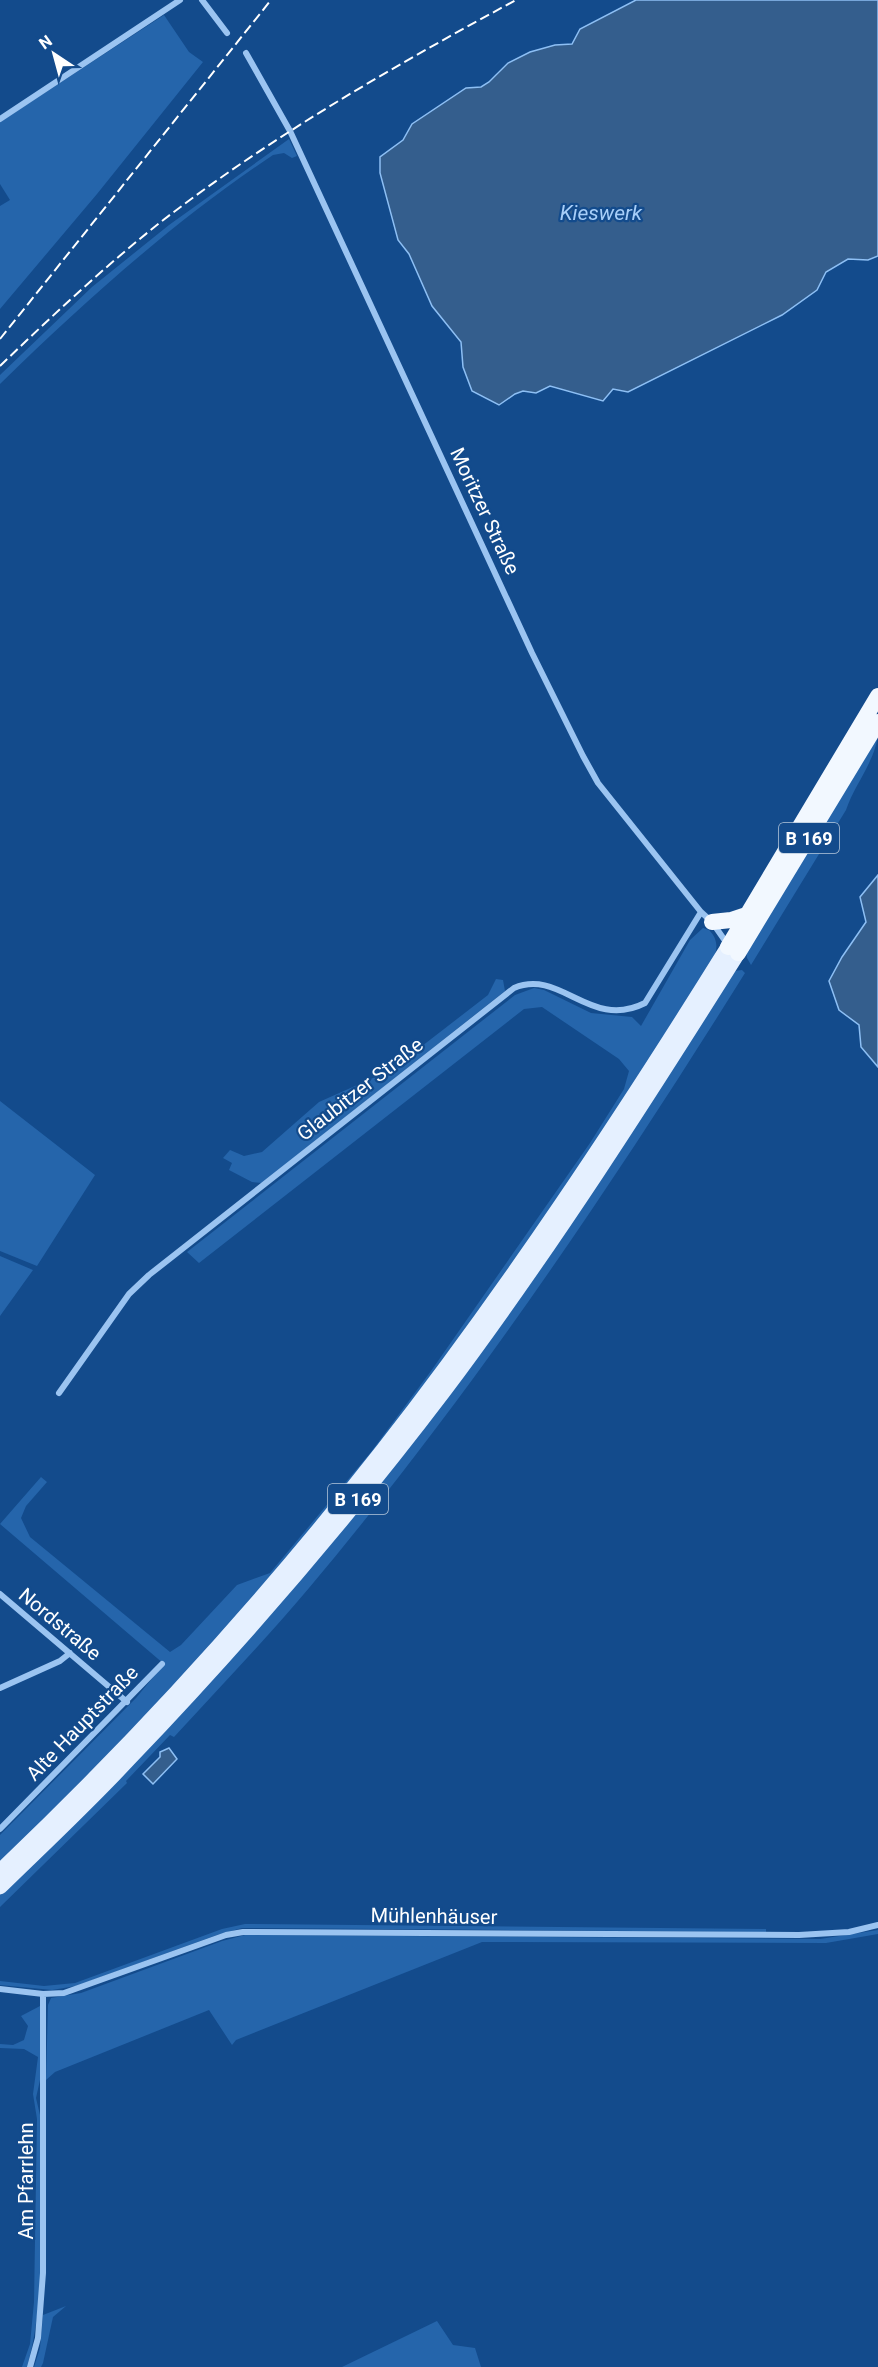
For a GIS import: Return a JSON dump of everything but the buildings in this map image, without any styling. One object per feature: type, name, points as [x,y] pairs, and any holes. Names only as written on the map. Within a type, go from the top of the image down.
[{"type":"highway","name":"B 169","points":[[733,950],[749,914],[878,696]]},
{"type":"highway","name":"B 169","points":[[733,950],[878,722]]},
{"type":"highway","points":[[706,917],[721,922],[749,914]]},
{"type":"main road","name":"B 169","points":[[0,1871],[141,1730],[290,1563],[383,1450],[541,1234],[733,950]]},
{"type":"main road","name":"B 169","points":[[0,1887],[126,1763],[254,1624],[371,1483],[444,1390],[522,1282],[733,950]]},
{"type":"street","points":[[0,119],[180,0]]},
{"type":"street","points":[[202,0],[226,33]]},
{"type":"street","name":"Moritzer Straße","points":[[246,53],[290,131],[532,653],[583,756],[598,783],[733,950]]},
{"type":"street","name":"Glaubitzer Straße","points":[[59,1393],[129,1294],[149,1275],[514,988],[536,982],[594,1008],[621,1011],[636,1008],[645,1003],[706,917]]},
{"type":"street","name":"Nordstraße","points":[[0,1594],[126,1702]]},
{"type":"street","points":[[0,1689],[60,1661],[70,1653]]},
{"type":"street","name":"Alte Hauptstraße","points":[[0,1829],[162,1664]]},
{"type":"street","name":"Mühlenhäuser","points":[[0,1989],[44,1994],[76,1990],[226,1935],[243,1932],[798,1935],[849,1932],[878,1925]]},
{"type":"street","name":"Am Pfarrlehn","points":[[30,2367],[39,2338],[43,2273],[44,1994]]},
{"type":"shaded area","points":[[164,15],[189,52],[203,62],[97,194],[0,309],[0,206],[10,200],[0,184],[0,122]]},
{"type":"shaded area","points":[[289,139],[297,156],[292,158],[284,153],[273,155],[236,180],[131,263],[0,384],[0,375],[92,287],[169,225]]},
{"type":"shaded area","points":[[878,730],[874,751],[846,810],[751,965],[746,949]]},
{"type":"shaded area","points":[[703,928],[709,930],[716,941],[716,953],[704,976],[497,1288],[409,1409],[277,1571],[187,1671],[0,1863],[0,1835],[136,1698],[164,1664],[0,1524],[41,1477],[47,1482],[26,1506],[21,1518],[30,1537],[170,1652],[181,1645],[237,1585],[270,1573],[371,1452],[431,1371],[590,1143],[624,1089],[629,1071],[619,1059],[542,1007],[524,1009],[199,1263],[187,1252],[515,995],[534,988],[544,990],[591,1013],[632,1017],[641,1026],[690,940]]},
{"type":"shaded area","points":[[742,970],[745,973],[695,1053],[538,1288],[483,1365],[369,1515],[293,1607],[174,1737],[170,1735],[126,1781],[127,1783],[0,1907],[0,1894],[191,1702],[734,971]]},
{"type":"shaded area","points":[[496,979],[503,980],[505,991],[262,1183],[252,1182],[229,1170],[232,1163],[223,1158],[230,1150],[244,1156],[262,1152],[319,1102],[391,1070],[488,995]]},
{"type":"shaded area","points":[[0,1101],[95,1175],[37,1266],[0,1251]]},
{"type":"shaded area","points":[[0,1256],[33,1270],[0,1316]]},
{"type":"shaded area","points":[[245,1924],[766,1929],[766,1932],[242,1928],[76,1986],[52,1990],[0,1985],[0,1981],[44,1986],[75,1983],[222,1929]]},
{"type":"shaded area","points":[[878,1930],[878,1934],[826,1943],[482,1942],[236,2040],[232,2045],[209,2010],[55,2072],[46,2080],[48,2005],[51,1998],[81,1993],[222,1941],[245,1935],[820,1939]]},
{"type":"shaded area","points":[[40,2006],[40,2080],[36,2098],[40,2115],[41,2274],[34,2337],[27,2367],[22,2367],[30,2344],[34,2302],[37,2119],[33,2094],[38,2057],[24,2049],[0,2048],[0,2044],[13,2045],[24,2040],[28,2026],[21,2016]]},
{"type":"shaded area","points":[[66,2306],[53,2317],[43,2363],[41,2367],[34,2367],[40,2348],[43,2315]]},
{"type":"shaded area","points":[[437,2321],[453,2345],[475,2348],[481,2367],[342,2367]]},
{"type":"water","name":"Kieswerk","points":[[636,0],[878,0],[878,256],[868,260],[848,259],[826,272],[817,290],[782,315],[628,392],[613,389],[603,401],[550,386],[536,393],[523,391],[499,405],[472,391],[463,367],[461,342],[432,306],[409,254],[398,240],[380,173],[380,157],[403,140],[412,124],[466,88],[481,87],[508,63],[530,52],[555,45],[572,44],[580,29]]},
{"type":"water","points":[[878,875],[878,1067],[861,1047],[859,1025],[839,1010],[829,981],[866,922],[860,897]]},
{"type":"water","points":[[169,1748],[177,1759],[153,1784],[143,1774],[160,1757],[160,1752]]},
{"type":"railway","points":[[0,339],[271,0]]},
{"type":"railway","points":[[0,366],[120,256],[204,190],[334,103],[516,0]]}]
